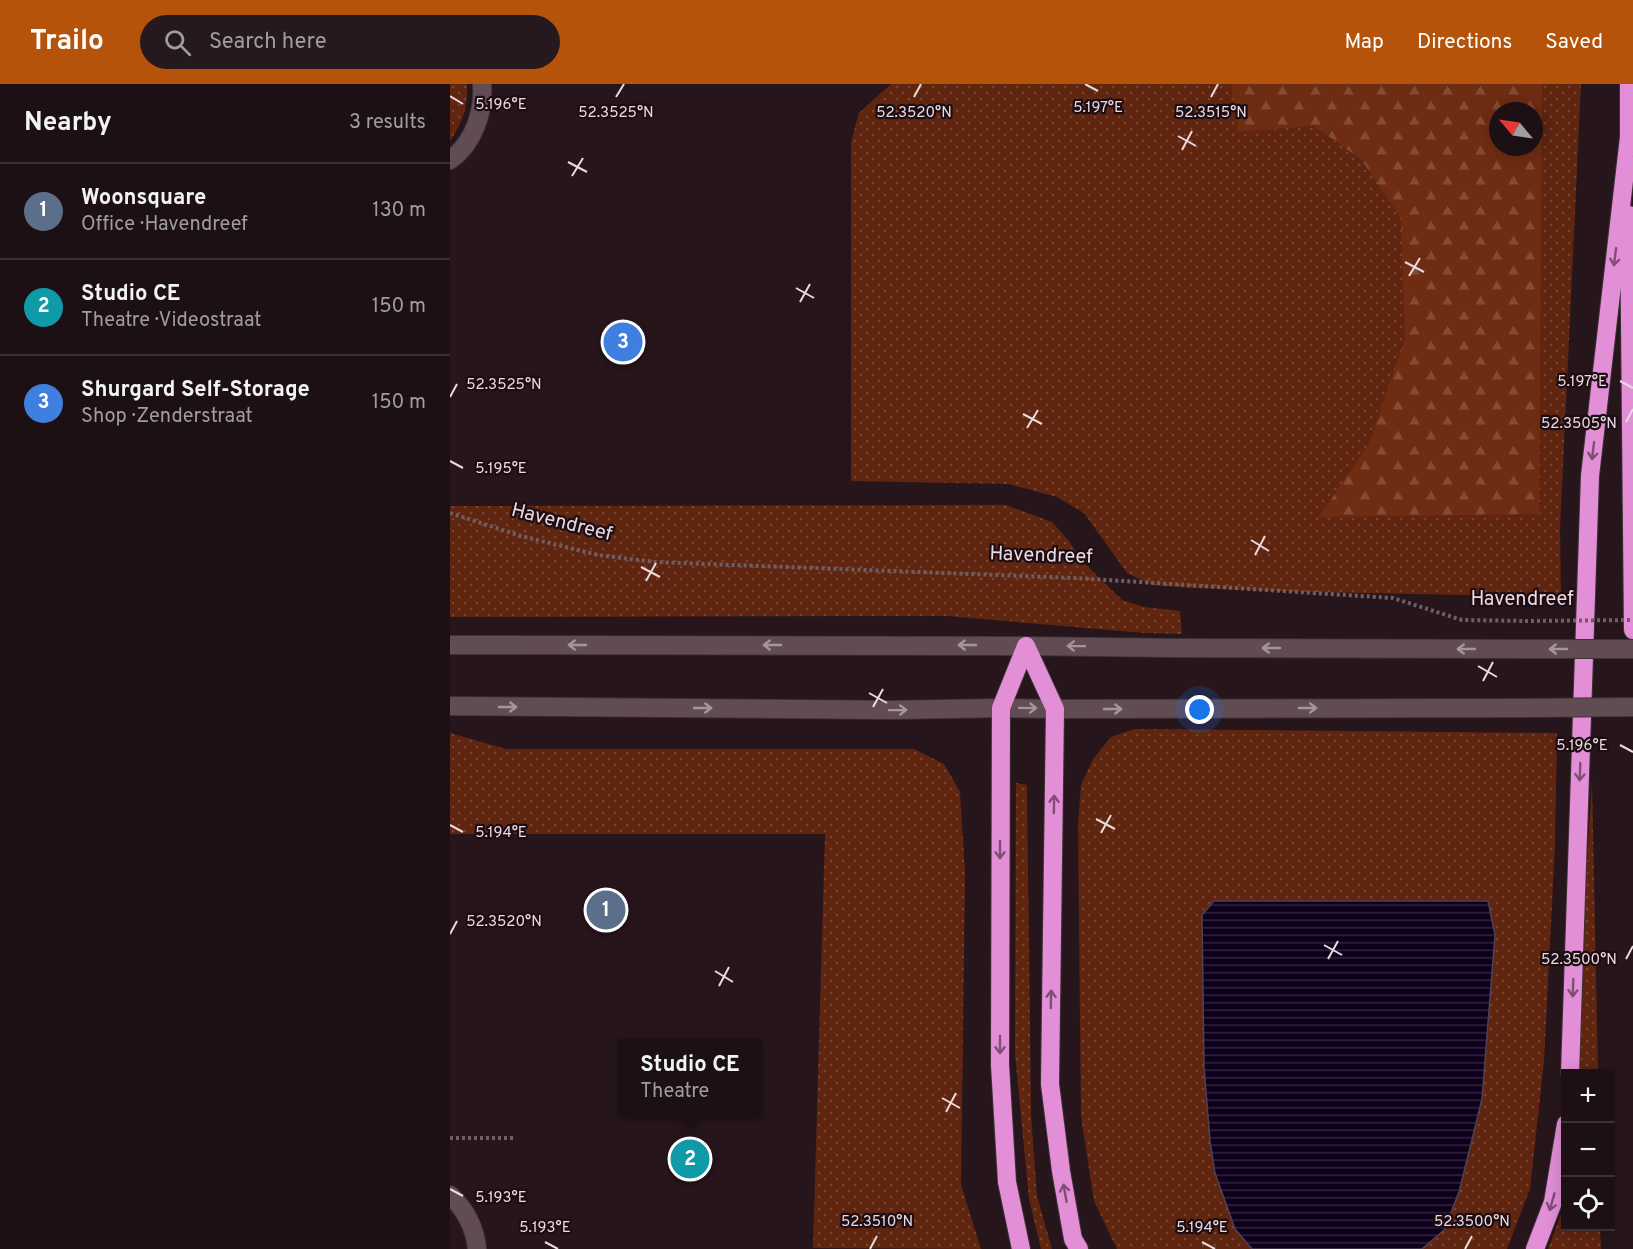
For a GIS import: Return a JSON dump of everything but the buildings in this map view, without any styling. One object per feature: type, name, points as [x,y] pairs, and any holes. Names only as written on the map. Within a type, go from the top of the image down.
[{"type":"highway","points":[[1629,84],[1633,630]]},
{"type":"highway","points":[[1570,1069],[1590,476],[1629,137]]},
{"type":"highway","points":[[1021,1249],[1007,1182],[1000,1065],[1001,708],[1026,646]]},
{"type":"highway","points":[[1026,646],[1055,709],[1050,1084],[1067,1205],[1073,1239],[1079,1249]]},
{"type":"highway","points":[[1535,1249],[1553,1202],[1561,1154]]},
{"type":"main road","points":[[450,160],[456,156],[472,135],[481,111],[482,84]]},
{"type":"main road","points":[[450,645],[1633,649]]},
{"type":"main road","points":[[450,706],[891,710],[1633,707]]},
{"type":"main road","points":[[450,1195],[462,1206],[476,1235],[477,1249]]},
{"type":"path","name":"Havendreef","points":[[450,513],[532,539],[598,555],[655,562],[1076,578],[1393,598],[1462,620],[1633,620]]},
{"type":"path","points":[[450,1138],[513,1138]]},
{"type":"shaded area","points":[[450,84],[467,84],[467,100],[464,114],[450,141]]},
{"type":"shaded area","points":[[891,84],[1581,84],[1560,529],[1561,597],[1312,592],[1152,585],[1127,573],[1084,513],[1057,497],[1009,484],[851,481],[851,142],[859,113]]},
{"type":"shaded area","points":[[1006,505],[1052,522],[1069,541],[1081,560],[1122,600],[1144,607],[1180,611],[1182,634],[1145,633],[947,616],[450,617],[450,506]]},
{"type":"shaded area","points":[[1134,729],[1557,733],[1555,845],[1544,1061],[1530,1189],[1507,1249],[1422,1249],[1444,1229],[1459,1192],[1482,1099],[1495,935],[1487,901],[1214,901],[1215,1173],[1235,1229],[1252,1249],[1117,1249],[1094,1201],[1081,1116],[1078,824],[1081,785],[1093,759],[1111,737]]},
{"type":"shaded area","points":[[450,733],[506,749],[914,749],[944,764],[960,792],[965,872],[961,1185],[981,1249],[813,1248],[825,834],[450,834]]},
{"type":"shaded area","points":[[1592,781],[1598,1069],[1574,1069]]},
{"type":"shaded area","points":[[1016,783],[1027,785],[1031,1115],[1037,1196],[1052,1249],[1041,1249],[1029,1199],[1015,1054]]},
{"type":"shaded area","points":[[1214,901],[1488,901],[1495,935],[1482,1099],[1459,1192],[1444,1230],[1422,1249],[1252,1249],[1235,1229],[1215,1173],[1204,1067],[1202,915]]},
{"type":"shaded area","points":[[1561,1215],[1561,1231],[1600,1231],[1601,1249],[1548,1249]]},
{"type":"green space","points":[[1231,84],[1542,84],[1542,102],[1489,102],[1489,156],[1541,156],[1539,514],[1319,517],[1369,444],[1405,339],[1401,218],[1361,159],[1314,126],[1239,132]]},
{"type":"place","name":"Shurgard Self-Storage","points":[[623,342]]},
{"type":"place","name":"Woonsquare","points":[[606,910]]},
{"type":"place","name":"Studio CE","points":[[690,1159]]}]
